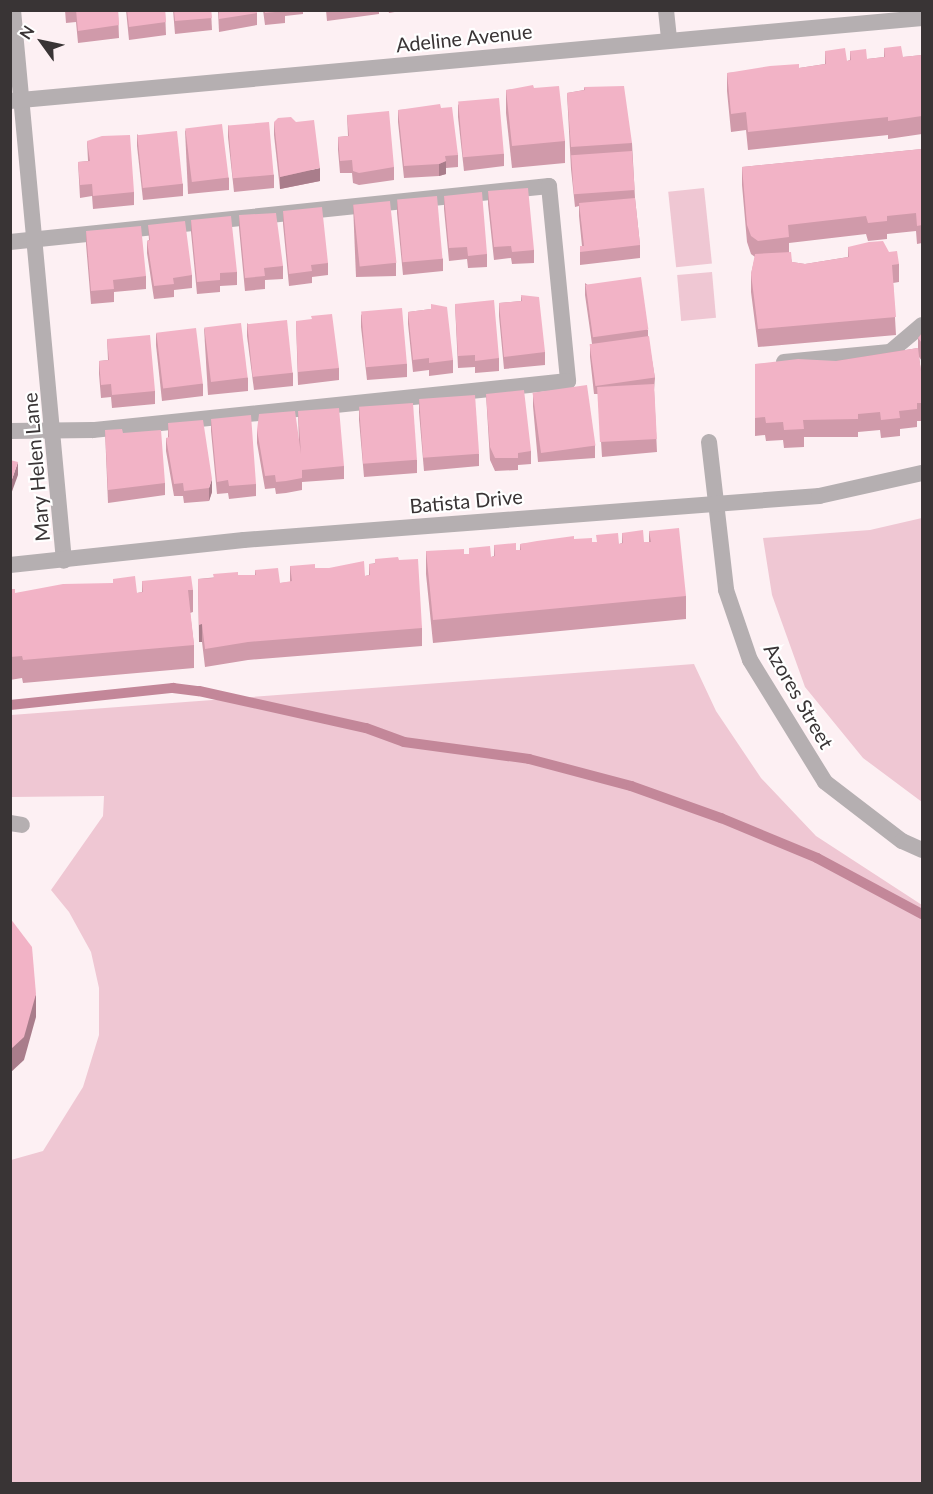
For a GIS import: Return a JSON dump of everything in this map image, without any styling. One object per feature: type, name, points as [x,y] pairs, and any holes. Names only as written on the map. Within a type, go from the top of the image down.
[{"type":"street","name":"Mary Helen Lane","points":[[13,10],[15,101],[36,239],[64,561]]},
{"type":"street","points":[[666,10],[669,39]]},
{"type":"street","name":"Adeline Avenue","points":[[15,101],[669,39],[922,18]]},
{"type":"street","points":[[10,242],[549,186],[568,381],[93,430],[10,431]]},
{"type":"street","points":[[762,364],[890,352],[922,325]]},
{"type":"street","name":"Azores Street","points":[[709,442],[714,502],[726,590],[750,660],[784,720],[825,782],[902,841],[922,850]]},
{"type":"street","name":"Batista Drive","points":[[10,565],[244,540],[714,502],[819,496],[922,473]]},
{"type":"shaded area","points":[[704,188],[712,264],[676,267],[668,192]]},
{"type":"shaded area","points":[[712,272],[716,318],[681,321],[677,275]]},
{"type":"shaded area","points":[[922,518],[922,802],[863,758],[805,687],[772,595],[763,538],[870,530]]},
{"type":"shaded area","points":[[694,664],[716,711],[761,778],[816,836],[922,905],[922,1483],[11,1483],[11,1160],[43,1151],[83,1087],[99,1035],[99,988],[91,952],[69,912],[51,890],[103,816],[104,796],[11,797],[11,715]]},
{"type":"building","points":[[76,10],[118,10],[119,25],[78,31]]},
{"type":"building","points":[[127,10],[165,10],[166,22],[129,27]]},
{"type":"building","points":[[174,10],[211,10],[212,18],[175,21]]},
{"type":"building","points":[[219,10],[257,10],[257,13],[219,19]]},
{"type":"building","points":[[264,10],[285,10],[285,11],[265,13]]},
{"type":"building","points":[[901,46],[903,57],[922,55],[922,116],[888,121],[888,117],[748,132],[746,112],[731,114],[727,73],[770,66],[799,64],[799,68],[826,64],[825,51],[845,48],[847,61],[851,60],[850,51],[866,49],[867,59],[885,57],[884,48]]},
{"type":"building","points":[[533,85],[534,88],[559,86],[565,141],[512,146],[506,90]]},
{"type":"building","points":[[624,86],[632,143],[571,147],[567,93],[585,90],[584,87]]},
{"type":"building","points":[[499,98],[504,154],[463,157],[458,102]]},
{"type":"building","points":[[440,104],[441,108],[452,107],[458,155],[445,156],[446,161],[439,164],[404,166],[398,110]]},
{"type":"building","points":[[389,111],[394,167],[359,173],[353,171],[352,160],[340,161],[338,137],[349,136],[347,115]]},
{"type":"building","points":[[291,117],[296,122],[314,120],[320,168],[280,177],[274,122],[278,118]]},
{"type":"building","points":[[269,122],[274,175],[233,178],[228,126]]},
{"type":"building","points":[[222,124],[229,178],[192,182],[185,129]]},
{"type":"building","points":[[177,131],[183,184],[143,188],[137,135]]},
{"type":"building","points":[[130,135],[134,192],[93,196],[92,184],[80,185],[78,162],[90,161],[87,141],[102,136]]},
{"type":"building","points":[[922,149],[922,225],[917,226],[916,213],[887,216],[887,221],[868,223],[866,216],[788,225],[789,237],[758,241],[751,236],[747,225],[742,167]]},
{"type":"building","points":[[632,151],[635,190],[574,194],[571,155]]},
{"type":"building","points":[[528,188],[534,250],[512,252],[511,246],[494,247],[488,191]]},
{"type":"building","points":[[482,192],[487,254],[468,256],[467,247],[449,248],[444,196]]},
{"type":"building","points":[[437,196],[442,259],[403,262],[397,199]]},
{"type":"building","points":[[635,198],[640,245],[580,252],[580,246],[584,246],[579,203]]},
{"type":"building","points":[[390,201],[396,263],[360,267],[353,205]]},
{"type":"building","points":[[322,207],[328,263],[311,265],[312,271],[289,274],[283,211]]},
{"type":"building","points":[[276,213],[283,266],[264,268],[265,276],[245,278],[239,215]]},
{"type":"building","points":[[231,216],[237,272],[220,273],[220,280],[197,282],[191,220]]},
{"type":"building","points":[[185,221],[192,275],[173,278],[174,284],[154,286],[147,241],[150,240],[148,225]]},
{"type":"building","points":[[141,226],[146,276],[113,280],[114,289],[91,291],[86,231]]},
{"type":"building","points":[[883,241],[889,252],[897,251],[899,264],[892,265],[896,317],[758,329],[751,274],[755,254],[791,252],[792,262],[805,264],[849,257],[848,247]]},
{"type":"building","points":[[641,277],[648,329],[593,337],[586,285]]},
{"type":"building","points":[[521,295],[539,297],[545,352],[504,357],[499,303],[522,301]]},
{"type":"building","points":[[494,300],[499,358],[475,361],[475,355],[458,356],[455,304]]},
{"type":"building","points":[[431,304],[447,307],[453,360],[429,363],[429,358],[413,360],[408,312],[431,309]]},
{"type":"building","points":[[402,308],[407,364],[366,367],[361,312]]},
{"type":"building","points":[[332,314],[339,368],[298,372],[296,321],[312,319],[311,316]]},
{"type":"building","points":[[287,320],[293,373],[253,377],[247,324]]},
{"type":"building","points":[[241,323],[248,378],[211,382],[204,328]]},
{"type":"building","points":[[196,328],[203,384],[163,388],[156,333]]},
{"type":"building","points":[[150,335],[155,391],[112,395],[111,384],[101,385],[99,361],[109,360],[107,339]]},
{"type":"building","points":[[649,336],[655,378],[595,386],[590,344]]},
{"type":"building","points":[[918,348],[922,403],[917,403],[917,409],[899,411],[900,418],[881,420],[880,412],[858,414],[858,419],[803,420],[804,429],[784,430],[783,422],[766,423],[765,417],[755,418],[755,364],[798,359],[836,361]]},
{"type":"building","points":[[654,384],[657,439],[600,442],[597,387]]},
{"type":"building","points":[[587,385],[595,445],[541,453],[533,393]]},
{"type":"building","points":[[524,390],[531,451],[518,453],[518,458],[495,458],[490,447],[486,394]]},
{"type":"building","points":[[475,395],[479,454],[423,458],[419,399]]},
{"type":"building","points":[[413,403],[417,460],[363,464],[359,407]]},
{"type":"building","points":[[339,408],[344,466],[302,470],[302,478],[286,481],[276,482],[275,475],[265,476],[257,430],[259,414],[295,411],[301,454],[298,411]]},
{"type":"building","points":[[251,415],[256,484],[229,486],[228,480],[217,482],[211,419]]},
{"type":"building","points":[[203,420],[212,479],[209,488],[184,491],[183,483],[174,484],[166,438],[169,437],[168,423]]},
{"type":"building","points":[[122,429],[123,433],[161,430],[165,483],[108,490],[105,430]]},
{"type":"building","points":[[10,460],[18,462],[10,485]]},
{"type":"building","points":[[679,528],[686,596],[433,620],[426,551],[464,549],[464,554],[469,554],[469,548],[490,546],[491,557],[495,556],[494,545],[516,543],[516,550],[521,550],[520,544],[537,541],[574,536],[574,539],[592,538],[592,542],[597,542],[596,535],[618,533],[619,544],[623,543],[622,533],[643,530],[644,542],[651,542],[649,531]]},
{"type":"building","points":[[398,557],[399,560],[418,559],[422,628],[248,642],[205,649],[202,624],[199,625],[198,579],[214,578],[213,574],[238,572],[238,575],[256,575],[255,570],[278,568],[280,583],[292,581],[290,566],[315,564],[315,568],[329,568],[364,561],[365,576],[370,575],[369,564],[375,564],[375,559]]},
{"type":"building","points":[[135,576],[137,593],[143,592],[142,581],[191,576],[193,590],[188,590],[194,645],[23,660],[22,656],[10,657],[10,589],[15,589],[15,593],[63,584],[113,583],[113,579]]},
{"type":"building","points":[[10,918],[32,947],[36,994],[24,1037],[10,1050]]},
{"type":"waterway","points":[[10,705],[173,688],[199,691],[366,728],[404,742],[529,759],[631,786],[721,818],[817,858],[922,914]]}]
